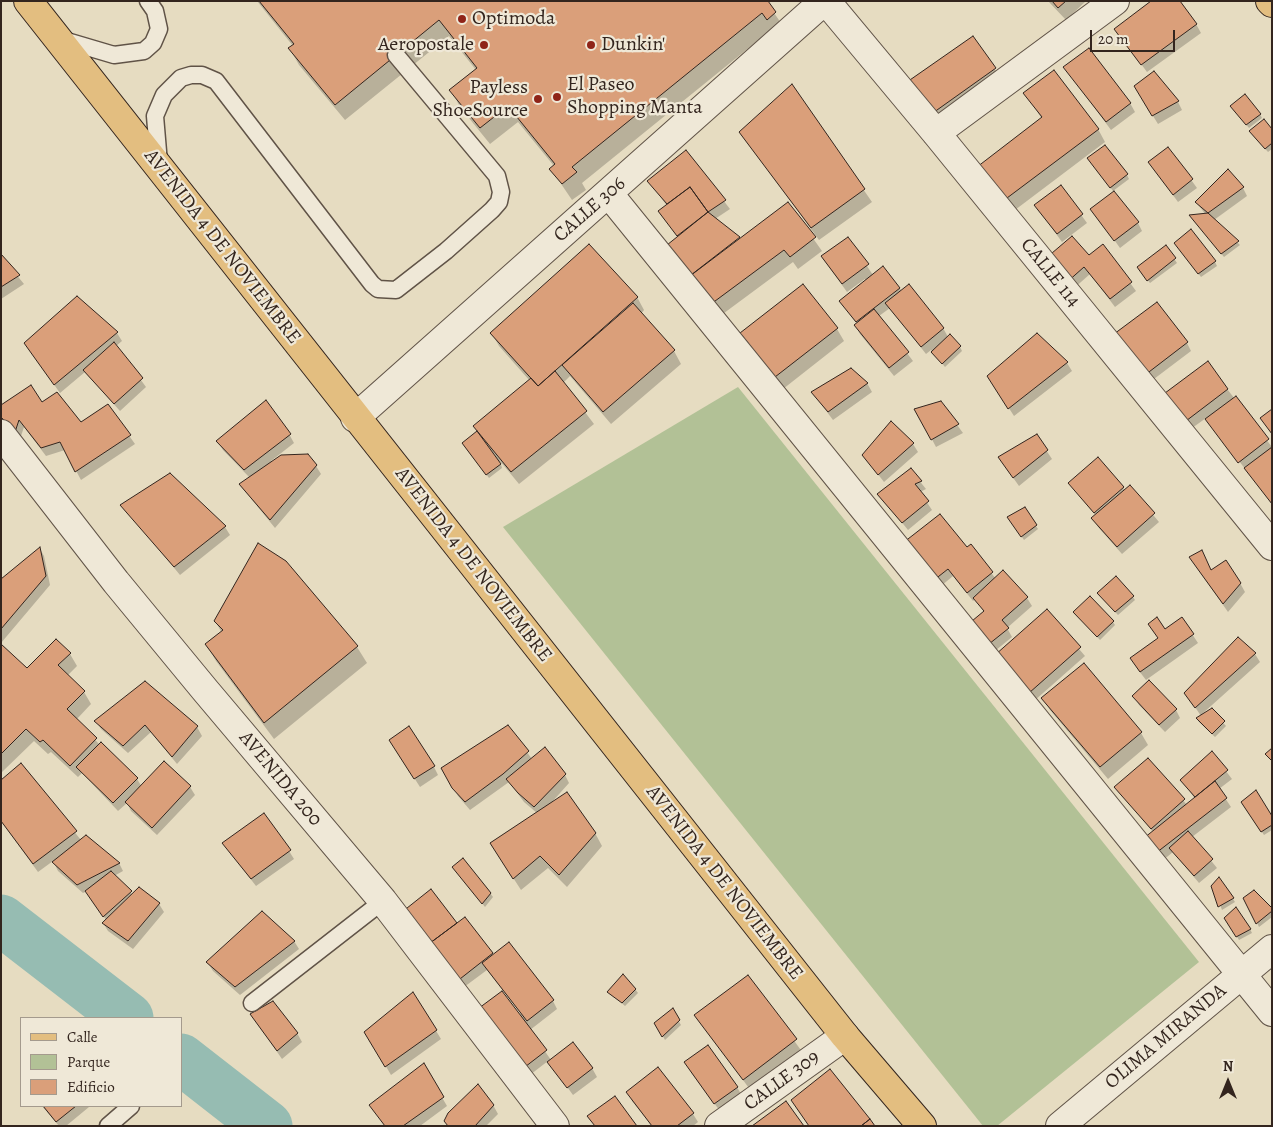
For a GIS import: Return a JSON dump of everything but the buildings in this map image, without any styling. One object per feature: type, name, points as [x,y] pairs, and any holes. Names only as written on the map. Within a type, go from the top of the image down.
[{"type":"main road","name":"AVENIDA 4 DE NOVIEMBRE","points":[[28,1],[60,39],[355,418],[845,1036],[922,1126]]},
{"type":"street","name":"CALLE 114","points":[[825,1],[936,132],[1272,546]]},
{"type":"street","name":"CALLE 306","points":[[355,418],[825,1]]},
{"type":"street","points":[[936,132],[1115,1]]},
{"type":"street","points":[[609,194],[1272,1012]]},
{"type":"street","name":"AVENIDA 200","points":[[1,434],[186,667],[383,901],[555,1126]]},
{"type":"street","name":"OLIMA MIRANDA","points":[[1060,1126],[1272,949]]},
{"type":"street","name":"CALLE 309","points":[[719,1126],[845,1036]]},
{"type":"lane","points":[[60,39],[114,54],[144,51],[152,43],[159,30],[155,11],[148,1]]},
{"type":"lane","points":[[160,168],[155,137],[155,116],[164,95],[181,78],[191,75],[202,75],[216,81],[372,284],[378,289],[396,290],[446,251],[492,210],[499,202],[501,192],[497,176],[396,54]]},
{"type":"lane","points":[[252,1003],[383,901]]},
{"type":"lane","points":[[108,1126],[130,1107]]},
{"type":"green space","points":[[738,387],[1199,962],[997,1126],[983,1126],[503,527]]},
{"type":"waterway","points":[[1,920],[127,1017]]},
{"type":"waterway","points":[[182,1060],[267,1126]]},
{"type":"place","name":"Optimoda","points":[[462,19]]},
{"type":"place","name":"Aeropostale","points":[[484,45]]},
{"type":"place","name":"Dunkin'","points":[[591,45]]},
{"type":"place","name":"El Paseo Shopping Manta","points":[[557,97]]},
{"type":"place","name":"Payless ShoeSource","points":[[538,99]]}]
